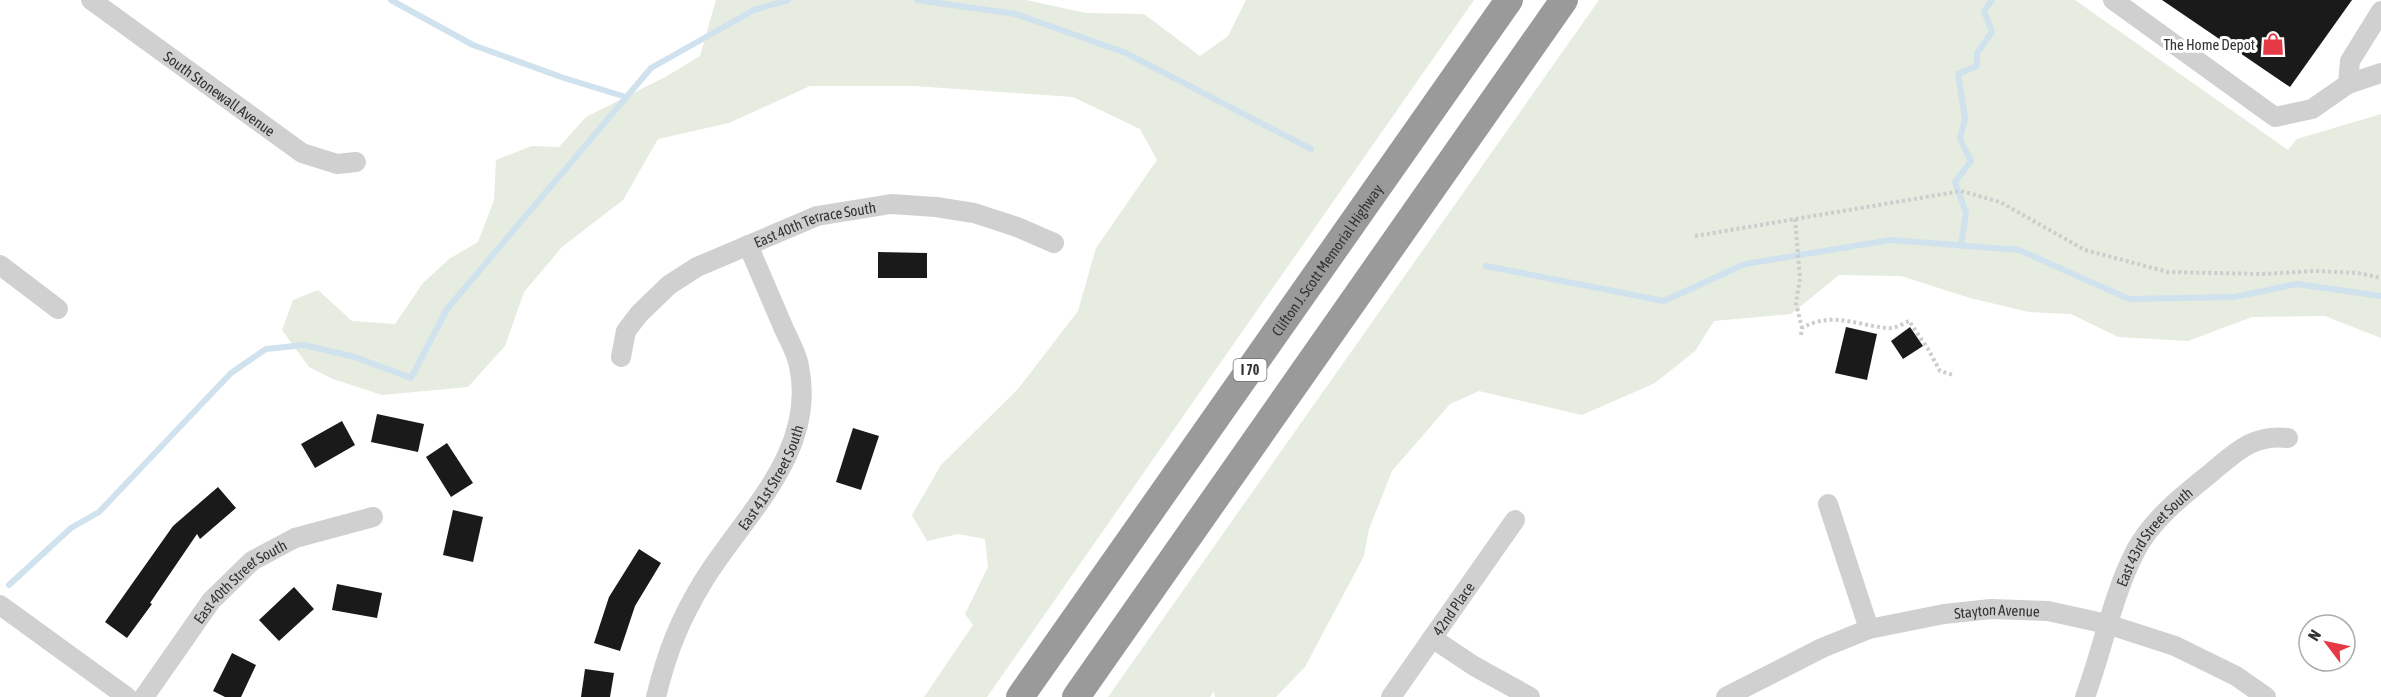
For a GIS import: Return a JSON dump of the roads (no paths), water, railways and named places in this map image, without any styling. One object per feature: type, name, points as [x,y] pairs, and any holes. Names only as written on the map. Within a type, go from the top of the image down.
[{"type":"highway","name":"Clifton J. Scott Memorial Highway","points":[[1020,697],[1509,0]]},
{"type":"highway","points":[[1076,697],[1564,0]]},
{"type":"street","name":"South Stonewall Avenue","points":[[91,0],[302,153],[337,164],[356,162]]},
{"type":"street","points":[[2113,0],[2275,117],[2312,110],[2348,84],[2381,73]]},
{"type":"street","points":[[2348,84],[2350,61],[2381,10]]},
{"type":"street","name":"East 40th Terrace South","points":[[621,357],[627,331],[639,314],[669,285],[697,267],[817,216],[891,204],[974,213],[1017,227],[1054,243]]},
{"type":"street","name":"East 41st Street South","points":[[657,697],[663,669],[678,626],[705,579],[772,485],[790,452],[801,405],[799,366],[748,245]]},
{"type":"street","points":[[0,265],[58,309]]},
{"type":"street","name":"East 43rd Street South","points":[[2085,697],[2108,624],[2136,549],[2159,519],[2226,460],[2256,440],[2274,436],[2288,438]]},
{"type":"street","points":[[1828,504],[1869,629]]},
{"type":"street","name":"East 40th Street South","points":[[144,697],[211,601],[252,561],[295,538],[373,517]]},
{"type":"street","name":"42nd Place","points":[[1391,697],[1515,520]]},
{"type":"street","points":[[0,605],[127,697]]},
{"type":"street","name":"Stayton Avenue","points":[[1726,697],[1822,648],[1869,629],[1944,614],[1991,609],[2048,611],[2108,624],[2175,646],[2236,676],[2266,697]]},
{"type":"street","points":[[1432,638],[1474,666],[1530,697]]},
{"type":"waterway","points":[[391,0],[473,45],[564,78],[626,97]]},
{"type":"waterway","points":[[9,585],[71,528],[99,512],[231,373],[266,349],[304,345],[355,357],[411,378],[447,309],[651,68],[754,10],[788,0]]},
{"type":"waterway","points":[[917,0],[1016,14],[1126,53],[1311,149]]},
{"type":"waterway","points":[[1961,246],[1966,213],[1955,182],[1971,161],[1960,139],[1965,118],[1958,74],[1977,66],[1977,53],[1992,32],[1984,11],[1992,0]]},
{"type":"waterway","points":[[1486,266],[1664,301],[1745,264],[1891,240],[2019,250],[2129,299],[2234,297],[2297,284],[2381,296]]},
{"type":"place","name":"The Home Depot","points":[[2273,44]]}]
